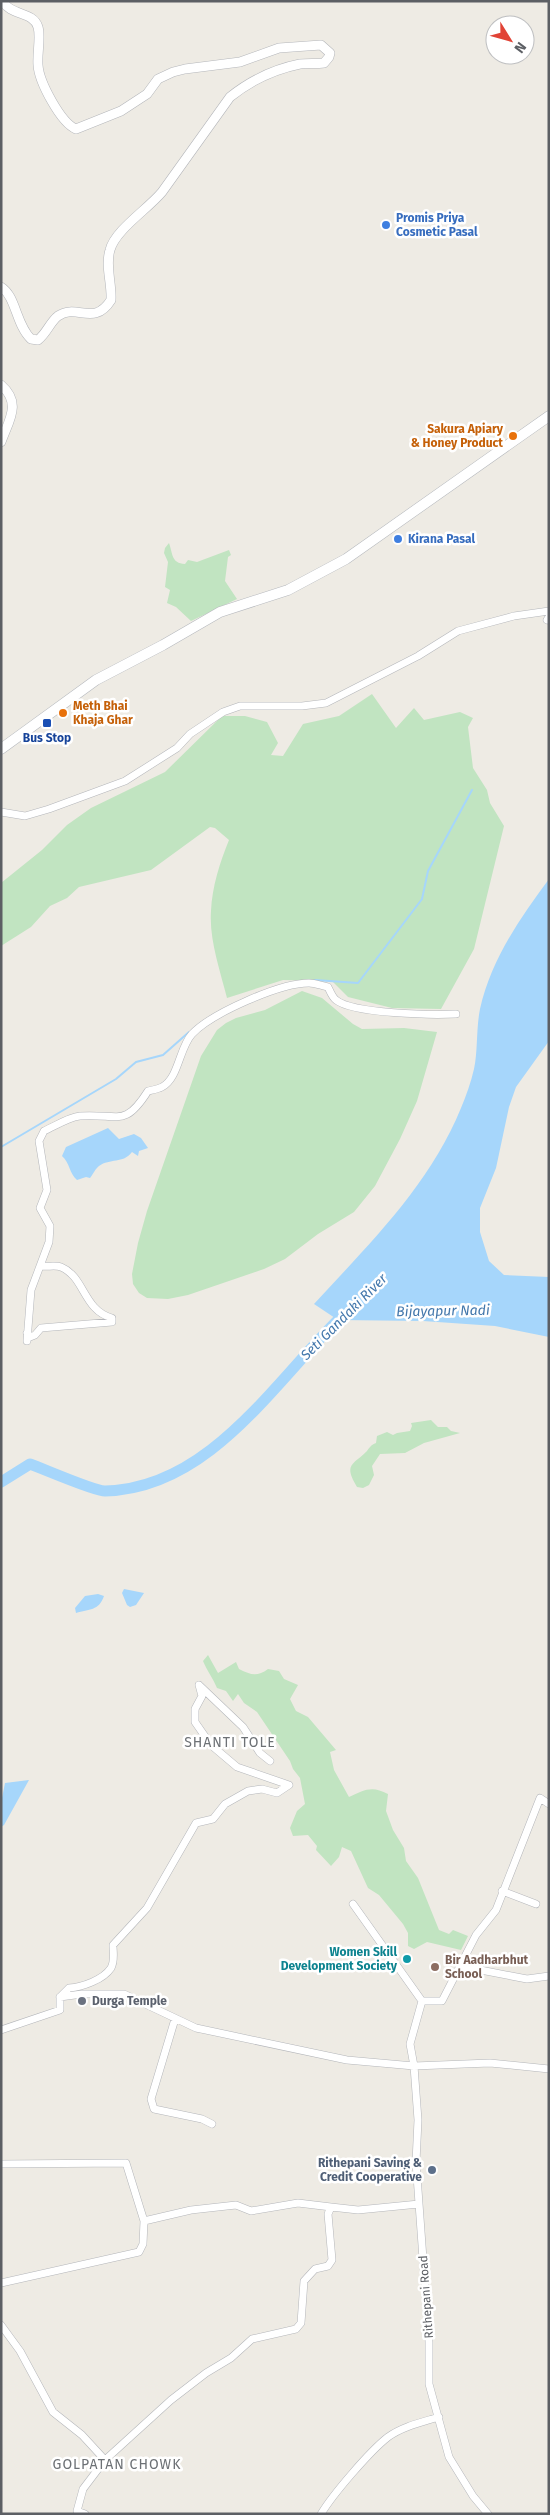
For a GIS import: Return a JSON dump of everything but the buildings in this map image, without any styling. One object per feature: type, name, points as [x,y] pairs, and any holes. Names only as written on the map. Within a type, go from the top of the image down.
[{"type":"main road","points":[[1,748],[96,680],[163,645],[220,612],[288,590],[346,559],[549,416]]},
{"type":"street","points":[[1,287],[12,298],[15,312],[31,339],[38,340],[57,317],[66,312],[96,314],[102,312],[111,300],[108,269],[110,249],[119,235],[162,192],[230,97],[244,86],[282,69],[301,64],[324,63],[330,57],[330,53],[321,45],[296,45],[279,48],[240,62],[185,69],[158,79],[147,94],[121,111],[76,129],[63,119],[40,76],[38,67],[38,29],[35,21],[29,16],[8,9],[2,1]]},
{"type":"street","points":[[1,385],[13,400],[13,408],[1,442]]},
{"type":"street","points":[[1,812],[25,816],[49,810],[125,781],[177,748],[190,734],[223,712],[240,706],[302,706],[326,703],[418,656],[458,631],[514,616],[549,610]]},
{"type":"street","points":[[27,1341],[31,1290],[42,1266],[49,1242],[50,1226],[40,1208],[48,1190],[39,1141],[44,1130],[78,1116],[124,1116],[136,1110],[148,1091],[163,1086],[172,1075],[191,1035],[208,1021],[233,1006],[288,986],[310,983],[328,987],[335,1000],[345,1006],[402,1015],[456,1014]]},
{"type":"street","points":[[27,1333],[30,1337],[35,1336],[41,1328],[112,1322],[112,1318],[101,1315],[92,1306],[76,1279],[60,1266],[42,1266]]},
{"type":"street","points":[[1,2030],[60,2010],[60,1997],[69,1988],[78,1988],[98,1979],[111,1968],[113,1959],[112,1944],[146,1908],[196,1823],[213,1819],[225,1804],[248,1791],[262,1789],[277,1793],[288,1785],[237,1766],[211,1745],[195,1722],[195,1709],[202,1696],[199,1685],[243,1727],[260,1754],[270,1761]]},
{"type":"street","points":[[353,1904],[422,2001],[442,2001],[476,1935],[496,1910],[540,1798],[549,1804]]},
{"type":"street","points":[[502,1891],[536,1904]]},
{"type":"street","points":[[460,1966],[527,1979],[549,1976]]},
{"type":"street","points":[[60,1997],[82,1994],[124,1994],[175,2019],[215,2033],[347,2060],[414,2066],[490,2063],[549,2069]]},
{"type":"street","name":"Rithepani Road","points":[[422,2001],[410,2044],[414,2066],[418,2120],[416,2162],[429,2342],[429,2384],[448,2457],[473,2496],[488,2514]]},
{"type":"street","points":[[175,2019],[151,2100],[154,2109],[202,2119],[212,2124]]},
{"type":"street","points":[[1,2164],[126,2163],[144,2221],[143,2244],[140,2252],[1,2282]]},
{"type":"street","points":[[144,2221],[190,2210],[236,2205],[251,2210],[298,2203],[358,2210],[419,2204]]},
{"type":"street","points":[[85,2514],[75,2512],[83,2490],[105,2460],[171,2400],[206,2373],[231,2358],[252,2340],[296,2328],[301,2323],[304,2282],[315,2269],[328,2266],[332,2260],[328,2214],[331,2207]]},
{"type":"street","points":[[1,2325],[20,2351],[52,2412],[82,2435],[105,2460]]},
{"type":"street","points":[[321,2514],[343,2483],[388,2437],[410,2426],[439,2417]]},
{"type":"green space","points":[[169,543],[175,560],[185,564],[188,560],[197,562],[229,550],[231,555],[228,557],[225,581],[237,599],[191,621],[176,607],[167,603],[170,590],[165,587],[168,562],[164,553]]},
{"type":"green space","points":[[372,694],[396,728],[414,708],[424,720],[460,712],[473,718],[468,727],[473,768],[487,790],[490,803],[504,826],[474,949],[441,1009],[392,1008],[348,997],[332,981],[283,980],[227,998],[216,954],[211,922],[215,884],[229,840],[215,828],[210,827],[151,870],[79,887],[67,898],[50,906],[31,927],[1,946],[1,883],[42,850],[67,825],[91,808],[165,772],[222,716],[245,716],[267,722],[278,743],[271,755],[283,756],[303,724],[339,716]]},
{"type":"green space","points":[[302,991],[322,998],[353,1024],[362,1029],[404,1028],[437,1032],[417,1101],[400,1139],[375,1186],[354,1212],[318,1234],[285,1259],[264,1269],[188,1295],[168,1299],[147,1298],[139,1293],[133,1284],[132,1274],[138,1243],[147,1211],[201,1056],[217,1030],[226,1023],[236,1018],[265,1010]]},
{"type":"green space","points":[[431,1420],[438,1427],[447,1427],[451,1431],[460,1433],[424,1443],[405,1453],[380,1454],[372,1466],[374,1475],[369,1485],[363,1488],[357,1487],[350,1469],[354,1462],[376,1443],[377,1436],[387,1432],[393,1435],[410,1431],[411,1423]]},
{"type":"green space","points":[[208,1655],[218,1673],[236,1662],[239,1669],[251,1674],[261,1673],[268,1669],[279,1671],[284,1679],[298,1685],[290,1699],[296,1711],[308,1717],[336,1750],[330,1752],[334,1770],[349,1797],[373,1789],[388,1794],[386,1811],[393,1830],[404,1848],[406,1861],[418,1878],[439,1930],[449,1934],[453,1930],[468,1936],[461,1950],[427,1942],[414,1949],[408,1946],[408,1933],[403,1924],[379,1895],[368,1888],[351,1851],[342,1847],[339,1857],[331,1866],[316,1850],[317,1846],[308,1835],[293,1836],[290,1828],[297,1811],[305,1804],[300,1778],[257,1712],[244,1703],[238,1694],[233,1701],[226,1691],[217,1688],[203,1661]]},
{"type":"water","name":"Bijayapur Nadi","points":[[549,879],[549,1041],[516,1087],[509,1107],[496,1168],[480,1208],[480,1232],[489,1261],[504,1275],[549,1277],[549,1337],[495,1326],[423,1321],[338,1320],[314,1304],[397,1212],[432,1163],[448,1136],[463,1103],[473,1074],[480,1009],[491,974],[517,924]]},
{"type":"water","points":[[108,1128],[119,1139],[134,1134],[141,1138],[148,1148],[139,1151],[138,1156],[132,1152],[121,1160],[103,1164],[98,1167],[90,1178],[86,1177],[77,1180],[62,1156],[66,1147]]},
{"type":"water","points":[[124,1589],[144,1593],[136,1605],[130,1607],[127,1605],[122,1593]]},
{"type":"water","points":[[98,1594],[104,1596],[96,1607],[76,1613],[75,1608],[85,1596]]},
{"type":"water","points":[[29,1780],[4,1825],[1,1827],[1,1803],[5,1783]]},
{"type":"waterway","points":[[315,980],[358,983],[422,899],[428,871],[472,790]]},
{"type":"waterway","points":[[1,1147],[116,1079],[136,1062],[163,1055],[189,1032]]},
{"type":"waterway","name":"Seti Gandaki River","points":[[1,1482],[30,1464],[80,1484],[105,1491],[143,1485],[178,1471],[210,1450],[240,1425],[347,1311]]},
{"type":"place","name":"Promis Priya Cosmetic Pasal","points":[[386,225]]},
{"type":"place","name":"Sakura Apiary & Honey Product","points":[[513,436]]},
{"type":"place","name":"Kirana Pasal","points":[[398,539]]},
{"type":"place","name":"Meth Bhai Khaja Ghar","points":[[63,713]]},
{"type":"place","name":"Bus Stop","points":[[47,723]]},
{"type":"place","name":"Women Skill Development Society","points":[[407,1959]]},
{"type":"place","name":"Bir Aadharbhut School","points":[[435,1967]]},
{"type":"place","name":"Durga Temple","points":[[82,2001]]},
{"type":"place","name":"Rithepani Saving & Credit Cooperative","points":[[432,2170]]},
{"type":"district","name":"SHANTI TOLE","points":[[230,1742]]},
{"type":"district","name":"GOLPATAN CHOWK","points":[[117,2464]]}]
